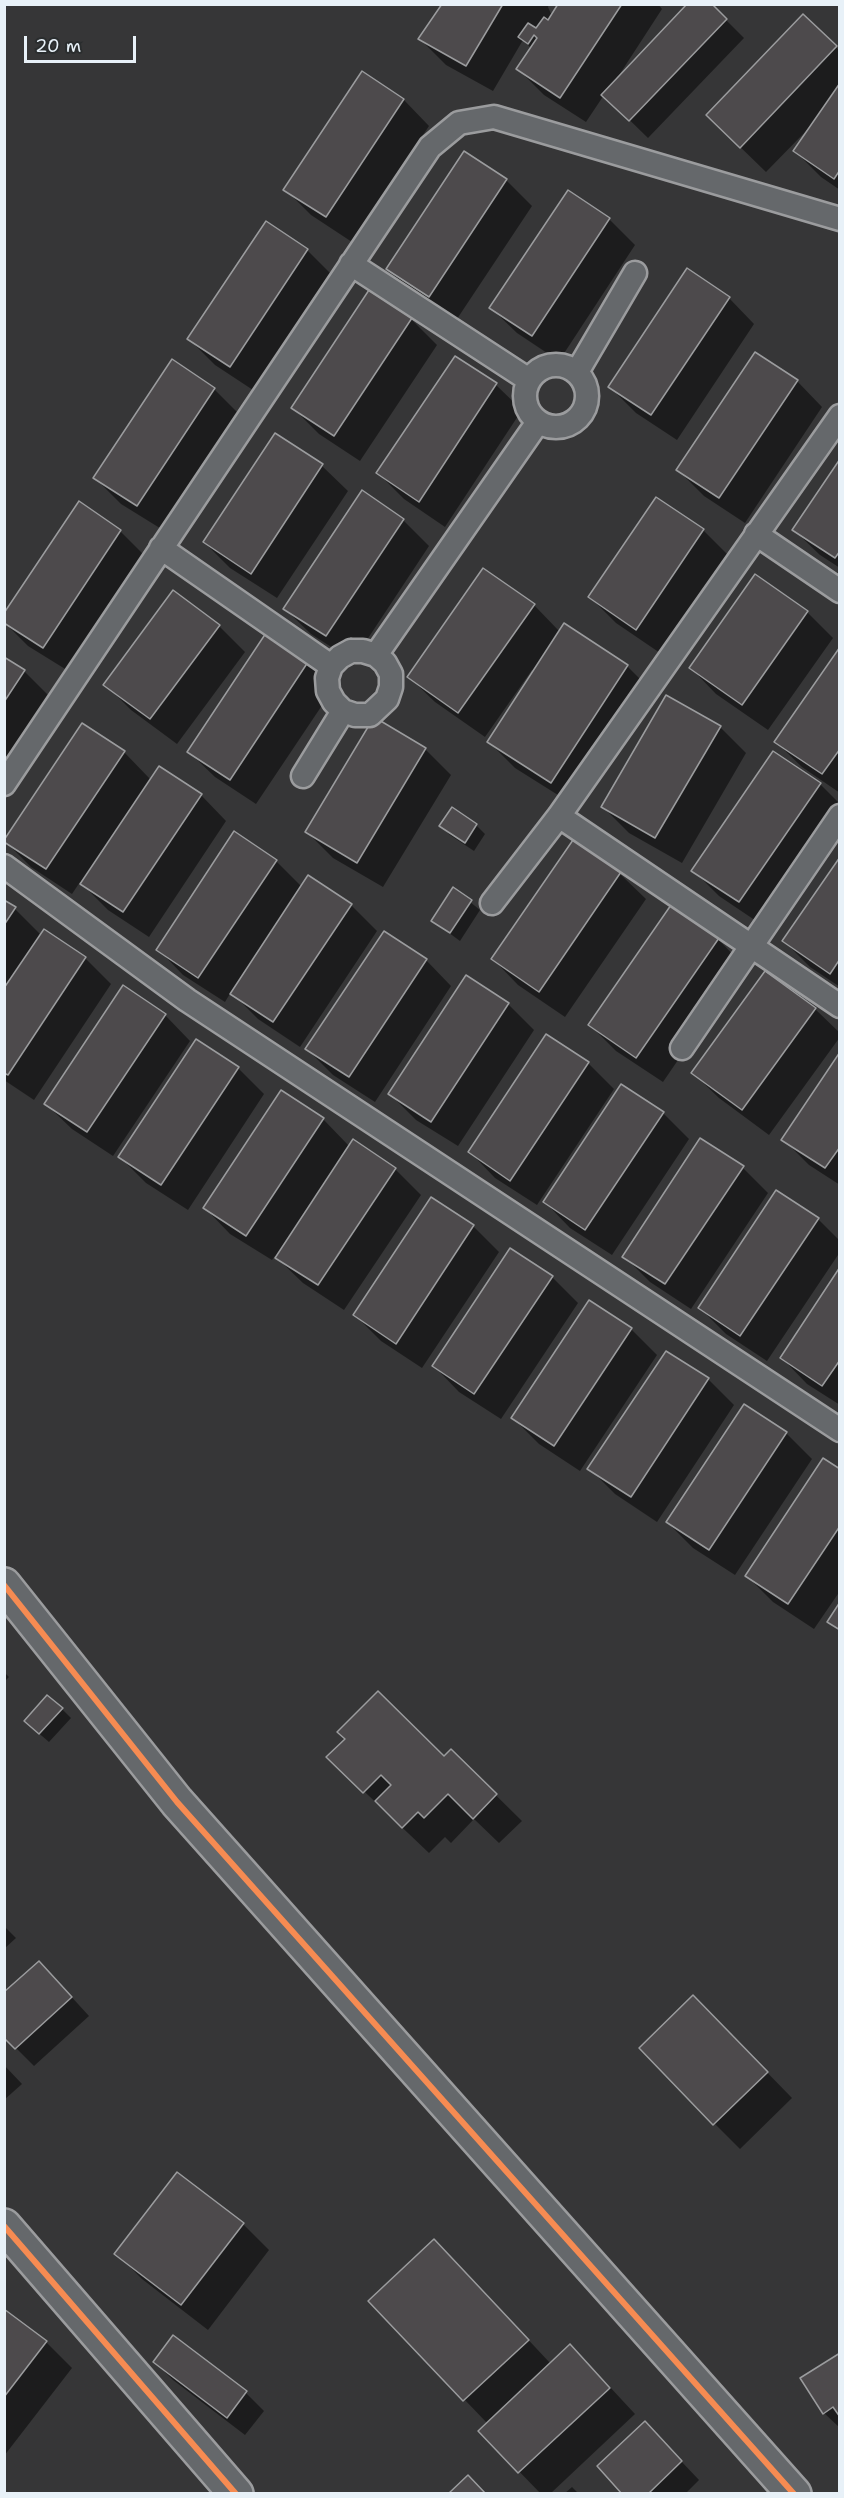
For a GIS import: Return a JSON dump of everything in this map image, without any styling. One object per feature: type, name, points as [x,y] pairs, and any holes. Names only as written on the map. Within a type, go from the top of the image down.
[{"type":"street","points":[[4,1585],[177,1802],[794,2493]]},
{"type":"street","points":[[4,2226],[236,2493]]},
{"type":"lane","points":[[4,784],[430,147],[459,123],[494,117],[840,219]]},
{"type":"lane","points":[[351,264],[528,380]]},
{"type":"lane","points":[[576,372],[635,273]]},
{"type":"lane","points":[[550,364],[564,366],[576,372],[585,383],[588,396],[585,409],[576,420],[564,426],[550,427],[538,422],[528,410],[524,395],[528,380],[538,370],[550,364]]},
{"type":"lane","points":[[492,903],[559,816],[840,417]]},
{"type":"lane","points":[[376,655],[538,422]]},
{"type":"lane","points":[[756,534],[840,591]]},
{"type":"lane","points":[[161,548],[331,666]]},
{"type":"lane","points":[[351,651],[363,651],[376,655],[385,663],[391,674],[391,687],[387,699],[370,715],[355,715],[343,711],[328,691],[327,678],[331,666],[351,651]]},
{"type":"lane","points":[[303,776],[343,711]]},
{"type":"lane","points":[[559,816],[840,1006]]},
{"type":"lane","points":[[682,1048],[840,816]]},
{"type":"lane","points":[[4,866],[187,1000],[840,1430]]},
{"type":"building","points":[[442,4],[503,4],[466,66],[418,39]]},
{"type":"building","points":[[558,4],[622,4],[560,98],[516,69],[537,38],[534,35],[528,44],[518,37],[528,23],[536,28],[544,17],[548,20]]},
{"type":"building","points":[[687,4],[712,4],[727,19],[629,121],[601,95]]},
{"type":"building","points":[[803,14],[837,46],[740,148],[706,115]]},
{"type":"building","points":[[362,71],[404,99],[326,217],[283,190]]},
{"type":"building","points":[[840,83],[840,170],[834,179],[793,151]]},
{"type":"building","points":[[464,151],[507,179],[429,297],[386,269]]},
{"type":"building","points":[[568,190],[610,218],[532,336],[489,308]]},
{"type":"building","points":[[266,221],[308,249],[230,367],[187,339]]},
{"type":"building","points":[[687,268],[730,297],[651,415],[608,387]]},
{"type":"building","points":[[369,290],[412,318],[334,436],[291,408]]},
{"type":"building","points":[[755,352],[798,380],[719,498],[676,470]]},
{"type":"building","points":[[455,356],[497,383],[419,502],[376,473]]},
{"type":"building","points":[[172,359],[215,388],[137,506],[93,478]]},
{"type":"building","points":[[275,433],[323,464],[251,574],[203,542]]},
{"type":"building","points":[[840,459],[840,551],[835,558],[792,530]]},
{"type":"building","points":[[362,490],[404,519],[326,636],[283,609]]},
{"type":"building","points":[[656,497],[704,529],[636,630],[588,597]]},
{"type":"building","points":[[79,501],[121,530],[43,648],[4,623],[4,613]]},
{"type":"building","points":[[483,568],[535,604],[458,713],[407,677]]},
{"type":"building","points":[[755,574],[808,611],[742,705],[689,668]]},
{"type":"building","points":[[173,590],[220,625],[150,719],[103,685]]},
{"type":"building","points":[[564,623],[628,665],[551,783],[487,742]]},
{"type":"building","points":[[266,633],[308,662],[230,780],[187,752]]},
{"type":"building","points":[[840,647],[840,749],[822,774],[774,742]]},
{"type":"building","points":[[4,657],[25,670],[4,702]]},
{"type":"building","points":[[666,695],[721,726],[655,838],[601,807]]},
{"type":"building","points":[[374,717],[426,748],[357,863],[305,832]]},
{"type":"building","points":[[82,723],[125,751],[46,869],[4,840]]},
{"type":"building","points":[[773,751],[821,783],[739,902],[691,871]]},
{"type":"building","points":[[159,766],[202,794],[123,912],[80,884]]},
{"type":"building","points":[[452,807],[477,824],[465,843],[439,826]]},
{"type":"building","points":[[234,831],[277,860],[198,978],[156,950]]},
{"type":"building","points":[[573,840],[621,872],[539,992],[491,959]]},
{"type":"building","points":[[840,857],[840,959],[830,974],[782,941]]},
{"type":"building","points":[[308,875],[352,904],[273,1022],[230,994]]},
{"type":"building","points":[[453,887],[472,900],[450,933],[431,921]]},
{"type":"building","points":[[4,900],[16,907],[4,925]]},
{"type":"building","points":[[671,905],[719,938],[636,1058],[588,1025]]},
{"type":"building","points":[[44,929],[86,957],[8,1075],[4,1073],[4,988]]},
{"type":"building","points":[[384,931],[427,959],[349,1077],[305,1049]]},
{"type":"building","points":[[765,971],[816,1008],[742,1110],[691,1073]]},
{"type":"building","points":[[466,975],[509,1003],[431,1122],[388,1094]]},
{"type":"building","points":[[123,985],[166,1014],[87,1132],[44,1104]]},
{"type":"building","points":[[546,1034],[589,1062],[510,1181],[468,1152]]},
{"type":"building","points":[[196,1039],[239,1067],[161,1185],[118,1157]]},
{"type":"building","points":[[840,1052],[840,1147],[825,1168],[781,1140]]},
{"type":"building","points":[[621,1084],[664,1112],[585,1230],[543,1202]]},
{"type":"building","points":[[281,1090],[324,1118],[246,1236],[203,1208]]},
{"type":"building","points":[[700,1138],[744,1166],[665,1284],[622,1257]]},
{"type":"building","points":[[353,1139],[396,1168],[318,1285],[275,1258]]},
{"type":"building","points":[[776,1190],[819,1218],[740,1336],[698,1308]]},
{"type":"building","points":[[431,1197],[474,1225],[396,1344],[353,1315]]},
{"type":"building","points":[[510,1248],[553,1276],[474,1394],[432,1366]]},
{"type":"building","points":[[840,1267],[840,1360],[822,1386],[780,1358]]},
{"type":"building","points":[[589,1300],[632,1328],[554,1446],[511,1418]]},
{"type":"building","points":[[666,1351],[709,1378],[631,1497],[587,1469]]},
{"type":"building","points":[[744,1404],[787,1432],[709,1550],[666,1522]]},
{"type":"building","points":[[823,1458],[840,1469],[840,1526],[788,1604],[745,1576]]},
{"type":"building","points":[[840,1602],[840,1630],[827,1622]]},
{"type":"building","points":[[378,1691],[444,1756],[451,1749],[497,1794],[473,1819],[448,1794],[424,1818],[418,1812],[402,1828],[375,1801],[391,1785],[381,1775],[363,1793],[326,1757],[345,1739],[337,1732]]},
{"type":"building","points":[[47,1695],[63,1708],[39,1734],[24,1721]]},
{"type":"building","points":[[39,1961],[72,1997],[15,2049],[4,2038],[4,1992]]},
{"type":"building","points":[[693,1995],[768,2072],[713,2125],[639,2048]]},
{"type":"building","points":[[177,2172],[244,2223],[181,2305],[114,2254]]},
{"type":"building","points":[[434,2239],[529,2340],[463,2401],[368,2301]]},
{"type":"building","points":[[4,2309],[47,2341],[4,2397]]},
{"type":"building","points":[[173,2335],[247,2391],[227,2418],[153,2362]]},
{"type":"building","points":[[570,2344],[610,2388],[518,2473],[478,2431]]},
{"type":"building","points":[[840,2353],[840,2417],[833,2407],[823,2414],[800,2378]]},
{"type":"building","points":[[645,2421],[682,2461],[648,2494],[622,2494],[597,2466]]},
{"type":"building","points":[[468,2475],[486,2494],[448,2494]]},
{"type":"cycle path","points":[[4,1585],[177,1802],[794,2494]]},
{"type":"cycle path","points":[[4,2226],[236,2494]]}]
